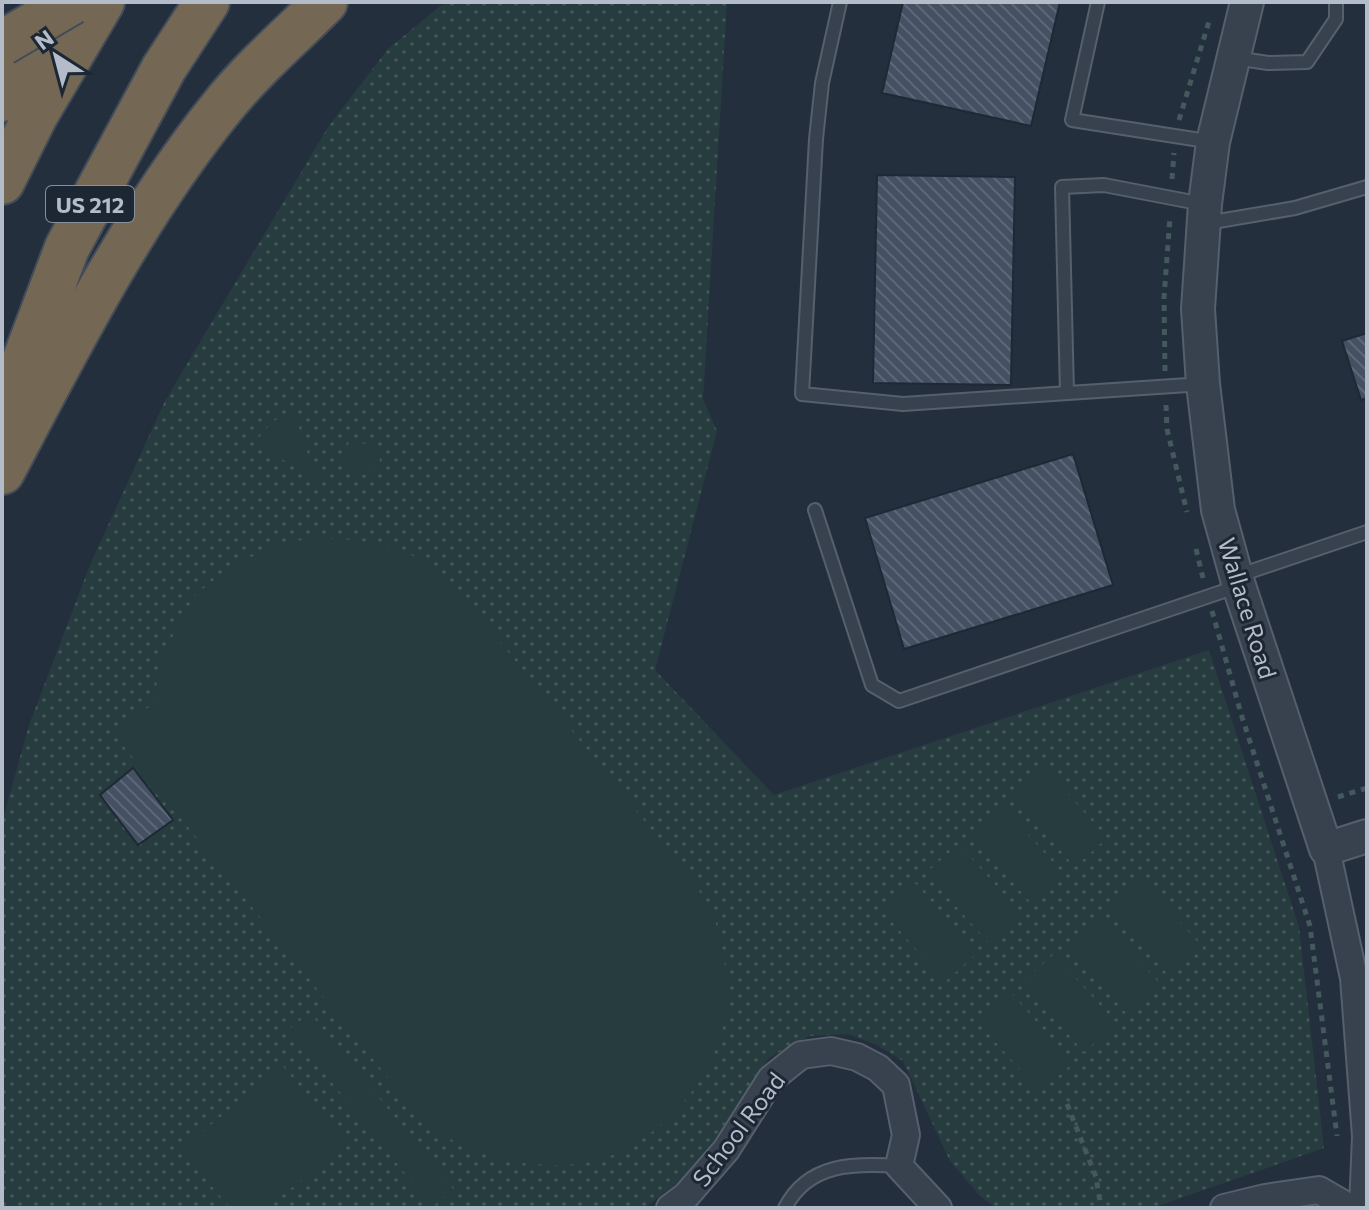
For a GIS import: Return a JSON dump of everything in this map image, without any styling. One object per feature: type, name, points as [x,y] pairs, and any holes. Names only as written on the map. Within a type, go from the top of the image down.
[{"type":"highway","points":[[2,99],[48,2]]},
{"type":"highway","points":[[2,43],[72,2]]},
{"type":"highway","points":[[2,182],[36,114],[102,2]]},
{"type":"highway","name":"US 212","points":[[2,420],[67,248],[164,68],[207,2]]},
{"type":"highway","points":[[2,472],[62,358],[146,213],[223,105],[325,2]]},
{"type":"street","name":"Wallace Road","points":[[1247,2],[1213,142],[1204,214],[1198,309],[1203,384],[1218,510],[1238,581],[1326,849],[1354,978],[1366,1136],[1363,1208]]},
{"type":"street","points":[[1326,849],[1367,836]]},
{"type":"street","name":"School Road","points":[[670,1208],[686,1196],[726,1150],[771,1079],[801,1055],[831,1051],[857,1057],[878,1068],[896,1085],[906,1135],[899,1166]]},
{"type":"street","points":[[899,1166],[938,1208]]},
{"type":"street","points":[[1224,1208],[1319,1190],[1350,1208]]},
{"type":"lane","points":[[840,2],[822,83],[816,139],[802,394],[903,404],[1203,384]]},
{"type":"lane","points":[[1098,2],[1072,120],[1213,142]]},
{"type":"lane","points":[[1231,58],[1268,63],[1307,62],[1336,19],[1336,2]]},
{"type":"lane","points":[[1067,393],[1062,187],[1104,185],[1204,214],[1295,208],[1367,187]]},
{"type":"lane","points":[[815,510],[872,685],[899,701],[1367,532]]},
{"type":"lane","points":[[785,1208],[806,1180],[835,1167],[857,1164],[899,1166]]},
{"type":"path","points":[[1067,1104],[1096,1177],[1101,1208]]},
{"type":"green space","points":[[445,2],[727,2],[703,399],[717,431],[655,670],[774,795],[1209,650],[1299,927],[1324,1148],[1152,1208],[996,1208],[979,1195],[950,1161],[903,1061],[877,1045],[848,1034],[809,1036],[769,1058],[710,1146],[680,1181],[644,1208],[2,1208],[2,822],[29,725],[90,565],[165,401],[328,127],[388,49]]},
{"type":"green space","points":[[293,409],[312,466],[321,476],[312,484],[304,473],[255,442],[271,423]]},
{"type":"green space","points":[[349,442],[377,445],[380,461],[368,475],[350,474],[343,456]]},
{"type":"green space","points":[[310,538],[384,545],[412,555],[459,591],[689,876],[709,907],[720,940],[726,978],[726,1013],[720,1037],[700,1080],[685,1100],[669,1118],[630,1147],[596,1161],[568,1165],[540,1164],[512,1161],[474,1150],[438,1130],[400,1093],[114,734],[154,703],[160,660],[194,596],[224,572],[268,548]]},
{"type":"green space","points":[[1045,768],[1107,838],[1075,867],[1013,797]]},
{"type":"green space","points":[[1003,806],[1065,876],[1033,905],[970,835]]},
{"type":"green space","points":[[959,844],[1021,914],[989,943],[926,873]]},
{"type":"green space","points":[[1141,878],[1203,948],[1170,977],[1108,907]]},
{"type":"green space","points":[[915,883],[977,953],[945,982],[883,912]]},
{"type":"green space","points":[[1099,915],[1161,985],[1128,1015],[1066,945]]},
{"type":"green space","points":[[1054,954],[1117,1024],[1084,1052],[1022,983]]},
{"type":"green space","points":[[1011,993],[1073,1063],[1040,1092],[978,1022]]},
{"type":"green space","points":[[310,1013],[454,1190],[432,1207],[289,1029]]},
{"type":"green space","points":[[283,1066],[347,1146],[265,1208],[230,1208],[181,1149]]},
{"type":"building","points":[[903,2],[1060,2],[1031,126],[882,93]]},
{"type":"building","points":[[877,175],[1015,177],[1011,385],[873,383]]},
{"type":"building","points":[[1367,333],[1367,398],[1361,400],[1342,341]]},
{"type":"building","points":[[1073,454],[1113,585],[904,649],[865,518]]},
{"type":"building","points":[[133,768],[173,820],[138,845],[100,795]]}]
